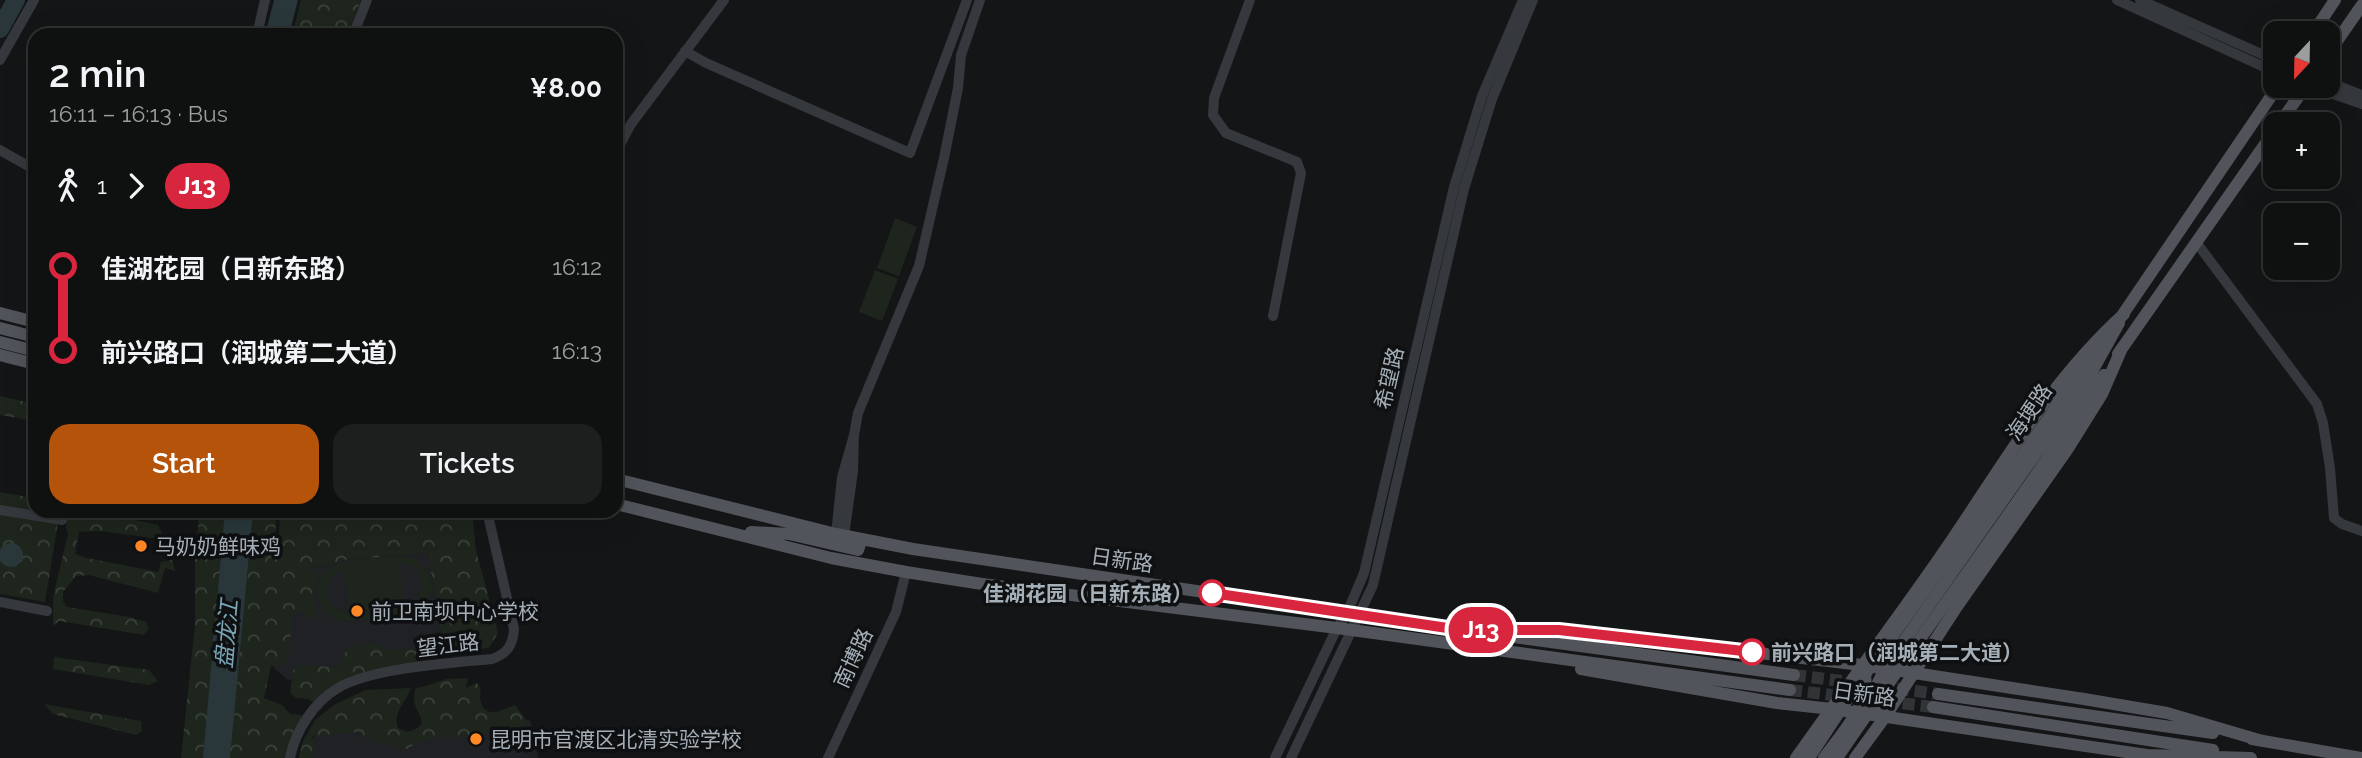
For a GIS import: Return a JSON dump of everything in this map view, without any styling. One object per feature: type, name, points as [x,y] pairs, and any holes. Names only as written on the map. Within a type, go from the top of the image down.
[{"type":"main road","points":[[2321,21],[2335,0]]},
{"type":"main road","points":[[2340,37],[2362,5]]},
{"type":"main road","name":"海埂路","points":[[1809,758],[1853,691],[2124,314],[2270,98]]},
{"type":"main road","points":[[2288,112],[2299,98]]},
{"type":"main road","name":"海埂路","points":[[1837,758],[1987,547],[2263,147]]},
{"type":"main road","points":[[0,313],[28,320]]},
{"type":"main road","points":[[1796,758],[1944,551],[2038,409],[2092,343],[2124,314]]},
{"type":"main road","points":[[1885,717],[1875,694],[1877,680],[2085,384],[2124,314]]},
{"type":"main road","points":[[0,328],[28,335]]},
{"type":"main road","points":[[0,342],[28,349]]},
{"type":"main road","points":[[1855,758],[1885,717],[1958,604],[2067,450],[2102,394],[2122,348]]},
{"type":"main road","points":[[0,355],[28,362]]},
{"type":"main road","name":"日新路","points":[[623,480],[844,536],[926,551],[1461,630],[1794,674]]},
{"type":"main road","name":"日新路","points":[[623,506],[831,558],[982,584],[1353,630],[1790,690]]},
{"type":"main road","points":[[719,531],[789,534],[858,550],[860,544],[844,536]]},
{"type":"main road","points":[[1461,630],[1559,630],[1862,664],[2167,713],[2259,740]]},
{"type":"main road","name":"日新路","points":[[1474,647],[1615,676],[1777,703],[2147,755],[2252,758]]},
{"type":"main road","points":[[1824,758],[1863,701],[1866,688],[1862,664]]},
{"type":"main road","points":[[1938,694],[2259,740],[2362,758]]},
{"type":"main road","points":[[1933,707],[2264,758]]},
{"type":"street","points":[[0,60],[34,0]]},
{"type":"street","points":[[259,28],[265,0]]},
{"type":"street","points":[[356,28],[367,0]]},
{"type":"street","points":[[623,139],[631,124],[724,0]]},
{"type":"street","points":[[685,51],[706,64],[910,153],[967,0]]},
{"type":"street","points":[[844,536],[853,471],[853,435],[862,402],[919,266],[949,134],[961,55],[980,0]]},
{"type":"street","points":[[1251,0],[1214,98],[1213,116],[1226,133],[1297,162],[1301,173],[1273,316]]},
{"type":"street","name":"希望路","points":[[1291,758],[1353,630],[1354,614],[1457,175],[1482,96],[1523,0]]},
{"type":"street","name":"希望路","points":[[1275,758],[1337,628],[1354,614],[1379,565],[1464,189],[1492,99],[1533,0]]},
{"type":"street","points":[[2117,0],[2263,67]]},
{"type":"street","points":[[2140,0],[2263,55]]},
{"type":"street","points":[[2340,86],[2362,94]]},
{"type":"street","points":[[2340,97],[2362,104]]},
{"type":"street","points":[[0,150],[28,166]]},
{"type":"street","points":[[2196,242],[2317,404],[2330,468],[2334,517],[2342,524],[2362,531]]},
{"type":"street","points":[[0,510],[28,515]]},
{"type":"street","points":[[50,518],[62,520]]},
{"type":"street","name":"望江路","points":[[290,758],[304,722],[337,688],[356,679],[380,674],[492,659],[501,656],[509,648],[514,629],[488,518]]},
{"type":"street","name":"南博路","points":[[828,758],[896,612],[906,572]]},
{"type":"street","points":[[0,602],[47,611]]},
{"type":"shaded area","name":"前卫南坝中心学校","points":[[428,553],[444,654],[430,661],[288,680],[274,668],[277,569],[322,567],[344,560]]},
{"type":"shaded area","name":"昆明市官渡区北清实验学校","points":[[530,720],[538,758],[310,758],[315,729],[342,729],[381,737]]},
{"type":"green space","points":[[301,0],[361,0],[350,28],[294,28]]},
{"type":"green space","points":[[895,218],[917,227],[899,276],[877,268]]},
{"type":"green space","points":[[875,270],[898,279],[882,321],[859,312]]},
{"type":"green space","points":[[0,396],[28,402],[28,420],[0,415]]},
{"type":"green space","points":[[0,492],[28,497],[28,510],[0,507]]},
{"type":"green space","points":[[0,512],[58,522],[45,602],[0,594]]},
{"type":"green space","points":[[64,518],[125,518],[158,525],[163,536],[160,539],[100,531],[79,532],[75,554],[158,572],[161,562],[172,560],[175,571],[165,568],[158,593],[89,575],[76,576],[63,592],[63,601],[67,607],[146,622],[149,628],[144,635],[59,621],[53,626],[53,597],[68,534]]},
{"type":"green space","points":[[199,518],[276,518],[275,559],[278,558],[280,518],[473,518],[476,550],[498,633],[489,648],[444,654],[428,553],[344,560],[310,568],[318,573],[314,597],[318,611],[316,622],[303,613],[293,611],[288,661],[281,666],[271,666],[264,698],[282,705],[290,714],[301,715],[300,736],[287,758],[181,758],[195,624],[195,552]]},
{"type":"green space","points":[[398,556],[416,561],[428,574],[431,591],[420,607],[394,616],[340,620],[331,616],[322,606],[318,587],[329,569],[351,561]],"holes":[[[399,564],[415,567],[423,582],[419,598],[405,606]],[[344,570],[350,612],[350,613],[334,609],[326,594],[330,578]]]},
{"type":"green space","points":[[380,644],[383,649],[423,651],[422,658],[418,664],[351,676],[321,707],[290,693],[296,666],[336,668],[348,648]]},
{"type":"green space","points":[[54,657],[149,670],[158,681],[149,685],[53,669]]},
{"type":"green space","points":[[468,678],[466,688],[477,683],[481,690],[481,703],[486,710],[498,711],[515,705],[527,721],[521,730],[499,735],[484,733],[468,738],[444,736],[418,742],[407,749],[367,740],[358,732],[312,736],[316,745],[312,758],[299,758],[303,741],[315,720],[334,705],[365,690],[411,688],[397,717],[398,728],[407,732],[421,723],[414,701],[415,689],[447,679]]},
{"type":"green space","points":[[44,704],[141,721],[142,731],[136,735],[53,714]]},
{"type":"water","points":[[274,0],[298,0],[291,28],[267,28]]},
{"type":"water","name":"盘龙江","points":[[224,518],[252,518],[230,758],[203,758]]},
{"type":"water","points":[[6,543],[16,543],[23,550],[23,560],[16,567],[6,567],[-1,560],[-1,550]]},
{"type":"waterway","points":[[0,29],[16,0]]},
{"type":"tunnel","points":[[1794,675],[1858,683]]},
{"type":"tunnel","points":[[1879,686],[1938,694]]},
{"type":"tunnel","points":[[1790,690],[1849,697]]},
{"type":"tunnel","points":[[1867,699],[1933,707]]},
{"type":"bus line","name":"J13","points":[[1212,593],[1461,630],[1559,630],[1752,652]]},
{"type":"place","name":"马奶奶鲜味鸡","points":[[141,546]]},
{"type":"place","name":"佳湖花园（日新东路）","points":[[1212,593]]},
{"type":"place","name":"前卫南坝中心学校","points":[[357,611]]},
{"type":"place","name":"前兴路口（润城第二大道）","points":[[1752,652]]},
{"type":"place","name":"昆明市官渡区北清实验学校","points":[[476,739]]}]
